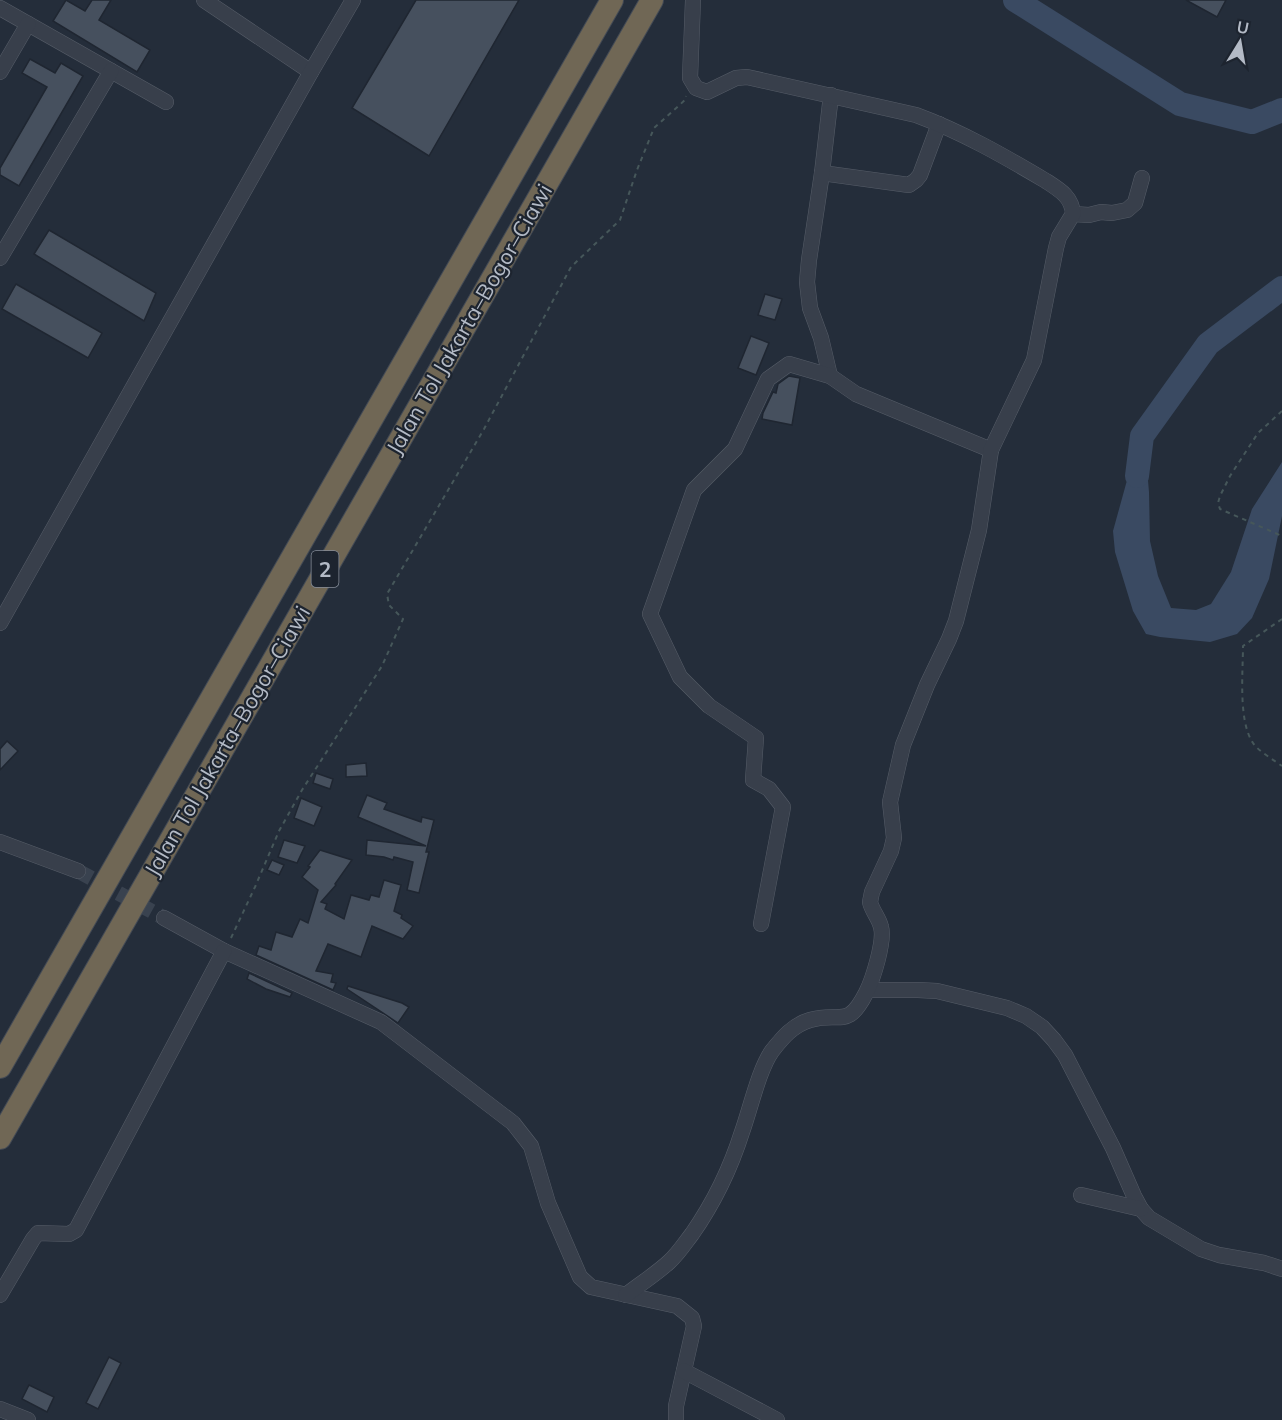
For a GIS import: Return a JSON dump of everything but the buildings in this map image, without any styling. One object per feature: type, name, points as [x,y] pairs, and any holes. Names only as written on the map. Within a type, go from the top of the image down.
[{"type":"highway","name":"Jalan Tol Jakarta–Bogor–Ciawi","points":[[0,1067],[612,0]]},
{"type":"highway","name":"Jalan Tol Jakarta–Bogor–Ciawi","points":[[0,1138],[652,0]]},
{"type":"street","points":[[204,0],[311,72]]},
{"type":"street","points":[[0,623],[353,0]]},
{"type":"street","points":[[626,1295],[670,1262],[706,1214],[729,1170],[770,1054],[782,1038],[792,1028],[811,1020],[842,1018],[851,1014],[859,1006],[868,990],[877,963],[883,932],[870,902],[894,838],[890,802],[903,745],[956,621],[979,530],[991,450],[1034,360],[1056,248],[1059,237],[1073,214],[1071,201],[1056,187],[964,135],[939,124],[900,111],[747,77],[736,78],[707,92],[696,88],[690,78],[693,0]]},
{"type":"street","points":[[0,8],[166,102]]},
{"type":"street","points":[[0,72],[28,24]]},
{"type":"street","points":[[0,258],[111,71]]},
{"type":"street","points":[[830,376],[810,308],[807,282],[808,260],[822,173],[831,95]]},
{"type":"street","points":[[822,173],[909,185],[920,175],[939,124]]},
{"type":"street","points":[[1073,214],[1089,215],[1127,210],[1135,203],[1142,178]]},
{"type":"street","points":[[761,924],[783,807],[769,789],[753,780],[756,738],[709,706],[680,677],[650,614],[694,490],[735,449],[768,379],[789,364],[830,376],[856,394],[991,450]]},
{"type":"street","points":[[0,842],[78,871]]},
{"type":"street","points":[[164,918],[224,951],[381,1022],[513,1124],[531,1146],[548,1203],[580,1277],[591,1287],[677,1306],[692,1318],[694,1326],[676,1406],[676,1420]]},
{"type":"street","points":[[0,1295],[38,1233],[69,1234],[76,1230],[224,951]]},
{"type":"street","points":[[868,990],[937,991],[1007,1008],[1026,1016],[1042,1027],[1065,1055],[1113,1148],[1141,1209],[1149,1218],[1201,1249],[1282,1269]]},
{"type":"street","points":[[1081,1195],[1141,1209]]},
{"type":"street","points":[[684,1371],[777,1420]]},
{"type":"street","points":[[0,1409],[28,1420]]},
{"type":"path","points":[[224,951],[279,831],[302,790],[381,666],[403,619],[389,605],[387,594],[484,429],[571,267],[620,220],[654,128],[685,100],[692,81]]},
{"type":"path","points":[[1282,411],[1258,433],[1241,459],[1218,503],[1220,509],[1282,535]]},
{"type":"path","points":[[1282,619],[1243,646],[1244,721],[1253,743],[1282,766]]},
{"type":"water","points":[[1141,444],[1145,446],[1150,541],[1158,576],[1171,608],[1196,610],[1211,604],[1231,572],[1252,509],[1282,462],[1282,516],[1269,579],[1252,618],[1237,634],[1210,642],[1146,634],[1133,611],[1115,552],[1113,531],[1134,455]]},
{"type":"waterway","points":[[1015,0],[1180,104],[1252,122],[1282,110]]},
{"type":"waterway","points":[[1137,476],[1142,436],[1208,344],[1282,288]]},
{"type":"tunnel","points":[[78,871],[164,918]]}]
